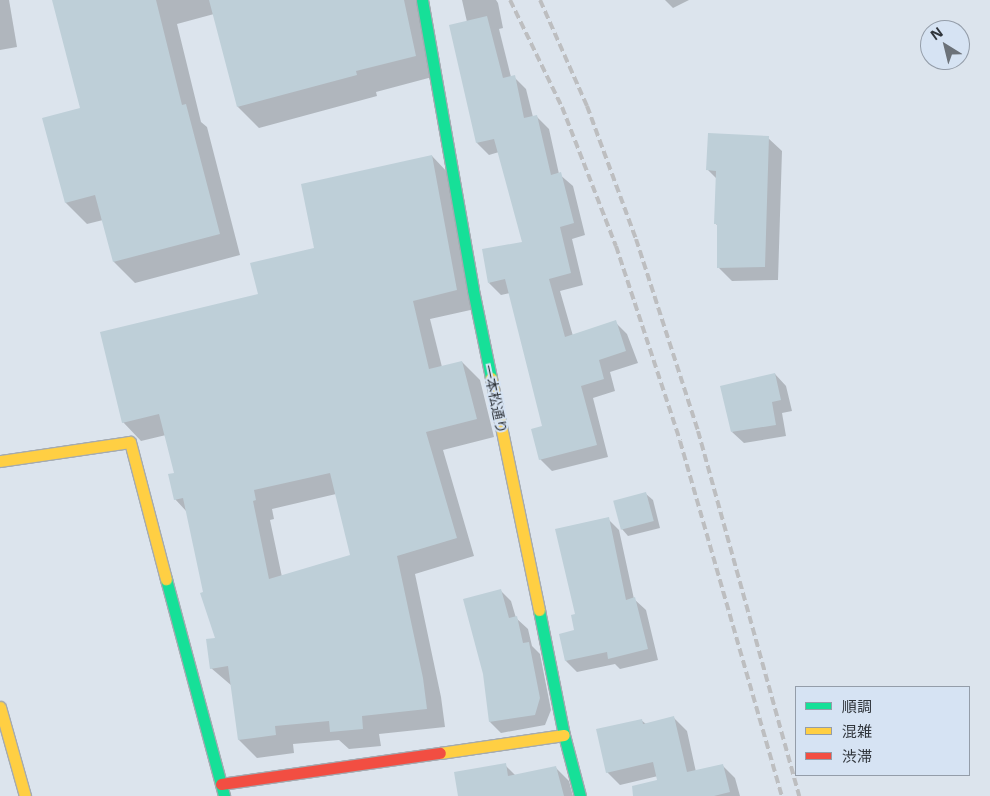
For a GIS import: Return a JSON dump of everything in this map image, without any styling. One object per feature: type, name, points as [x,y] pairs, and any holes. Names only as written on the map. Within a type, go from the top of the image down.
[{"type":"street","name":"一本松通り","points":[[422,0],[473,290],[564,735],[580,796]]},
{"type":"street","points":[[0,461],[130,442],[224,796]]},
{"type":"street","points":[[0,707],[25,796]]},
{"type":"street","points":[[221,784],[564,735]]},
{"type":"building","points":[[52,0],[156,0],[182,105],[186,104],[220,234],[113,262],[95,195],[65,203],[42,118],[80,108]]},
{"type":"building","points":[[209,0],[404,0],[416,56],[356,71],[357,75],[237,107]]},
{"type":"building","points":[[487,16],[503,78],[515,75],[524,118],[537,115],[551,175],[561,172],[574,223],[560,227],[571,273],[549,279],[565,337],[616,320],[626,351],[599,360],[604,379],[581,386],[597,445],[539,460],[531,429],[542,426],[505,279],[488,283],[482,249],[522,242],[494,139],[476,143],[449,25]]},
{"type":"building","points":[[708,133],[769,136],[765,267],[717,268],[717,224],[714,224],[716,171],[706,170]]},
{"type":"building","points":[[432,155],[457,290],[413,301],[429,369],[462,361],[477,419],[426,432],[457,538],[397,556],[423,678],[427,709],[362,716],[363,729],[330,732],[329,721],[275,726],[276,735],[238,740],[228,666],[210,669],[206,639],[215,638],[200,593],[203,592],[183,498],[174,500],[168,474],[174,473],[159,414],[122,423],[100,332],[258,294],[250,263],[314,248],[301,184]],"holes":[[[330,473],[350,555],[269,579],[253,501],[256,500],[254,490]]]},
{"type":"building","points":[[775,373],[781,400],[772,402],[776,425],[731,432],[720,386]]},
{"type":"building","points":[[646,492],[654,521],[621,530],[613,501]]},
{"type":"building","points":[[609,517],[626,600],[635,597],[648,649],[608,659],[607,652],[565,661],[559,634],[574,630],[571,615],[575,614],[555,529]]},
{"type":"building","points":[[501,589],[509,618],[517,616],[523,643],[529,642],[540,698],[535,715],[489,722],[483,674],[463,599]]},
{"type":"building","points":[[674,716],[687,772],[723,764],[730,792],[714,796],[633,796],[632,786],[657,780],[653,762],[606,773],[596,729],[642,719],[643,724]]},
{"type":"building","points":[[506,763],[508,776],[556,766],[564,796],[458,796],[454,772]]},
{"type":"railway","points":[[510,0],[562,107],[616,246],[680,441],[782,796]]},
{"type":"railway","points":[[540,0],[587,106],[636,239],[698,431],[799,796]]},
{"type":"traffic: fast","points":[[422,0],[473,290],[491,378]]},
{"type":"traffic: fast","points":[[166,579],[224,796]]},
{"type":"traffic: fast","points":[[539,610],[564,735],[580,796]]},
{"type":"traffic: slow","points":[[491,378],[539,610]]},
{"type":"traffic: slow","points":[[0,461],[130,442],[166,579]]},
{"type":"traffic: slow","points":[[0,707],[25,796]]},
{"type":"traffic: slow","points":[[440,753],[564,735]]},
{"type":"traffic: jam","points":[[221,784],[440,753]]}]
